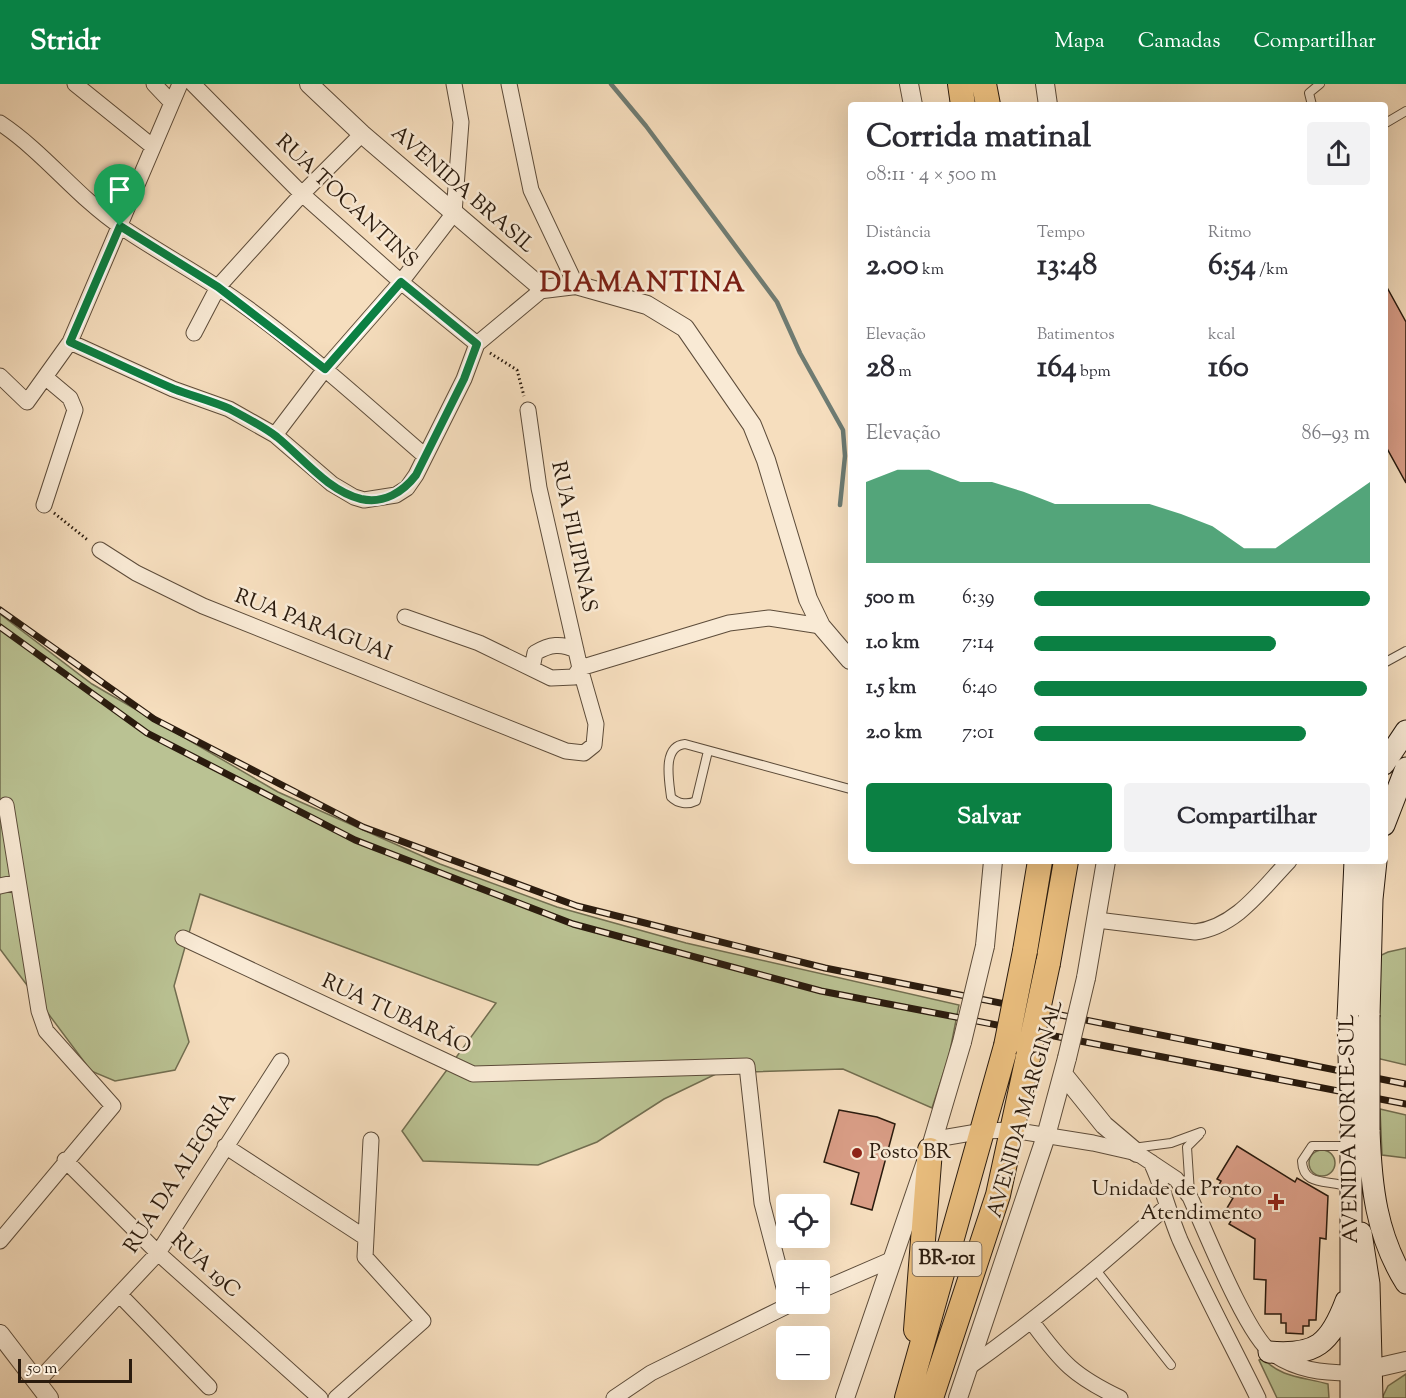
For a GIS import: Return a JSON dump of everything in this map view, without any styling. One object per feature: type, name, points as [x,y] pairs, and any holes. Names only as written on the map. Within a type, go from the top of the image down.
[{"type":"main road","points":[[960,84],[963,102]]},
{"type":"main road","points":[[984,84],[987,102]]},
{"type":"main road","points":[[1388,758],[1406,730]]},
{"type":"main road","points":[[1388,815],[1406,768]]},
{"type":"main road","name":"BR-101","points":[[916,1394],[998,1195],[1012,1131],[1025,951],[1040,864]]},
{"type":"main road","name":"BR-101","points":[[916,1394],[983,1131],[1017,1051],[1048,963],[1065,864]]},
{"type":"main road","name":"AVENIDA NORTE-SUL","points":[[1351,1398],[1361,1372],[1351,1287],[1351,1196],[1357,1135],[1359,1017],[1355,864]]},
{"type":"main road","name":"AVENIDA NORTE-SUL","points":[[1359,1017],[1376,864]]},
{"type":"main road","name":"AVENIDA NORTE-SUL","points":[[1357,1135],[1371,1173],[1377,1216],[1403,1274]]},
{"type":"main road","points":[[916,1394],[930,1150]]},
{"type":"main road","points":[[1351,1196],[1360,1228],[1368,1274],[1361,1372],[1372,1398]]},
{"type":"main road","points":[[1269,1352],[1293,1354],[1314,1348],[1336,1329],[1351,1287]]},
{"type":"street","points":[[75,84],[152,146]]},
{"type":"street","points":[[154,84],[172,103]]},
{"type":"street","points":[[0,376],[27,402],[70,342],[180,84]]},
{"type":"street","name":"RUA TOCANTINS","points":[[193,84],[302,194],[401,282],[477,344]]},
{"type":"street","name":"AVENIDA BRASIL","points":[[309,84],[362,134],[543,289]]},
{"type":"street","points":[[275,435],[325,369],[401,282],[454,213],[461,122],[454,84]]},
{"type":"street","points":[[509,84],[531,190],[576,285]]},
{"type":"street","points":[[1045,84],[1048,102]]},
{"type":"street","points":[[0,123],[45,157],[81,196],[120,226],[218,287],[325,369],[425,456]]},
{"type":"street","points":[[194,333],[218,287],[302,194],[362,134]]},
{"type":"street","points":[[70,342],[173,389],[229,409],[275,435],[332,484],[364,500],[396,495],[407,488],[464,379],[477,344],[543,289],[576,285],[647,305],[685,328],[752,425],[766,460],[808,599],[821,626],[848,658]]},
{"type":"street","points":[[44,505],[75,410],[70,398],[45,377]]},
{"type":"street","name":"RUA FILIPINAS","points":[[528,410],[539,488],[580,668],[596,724],[594,745],[584,753]]},
{"type":"street","name":"RUA PARAGUAI","points":[[100,550],[136,573],[203,606],[567,751],[584,753]]},
{"type":"street","points":[[405,617],[439,627],[551,678],[564,679],[574,677],[580,668],[729,623],[769,618],[821,626]]},
{"type":"street","points":[[532,668],[535,653],[544,647],[562,644],[576,650]]},
{"type":"street","points":[[0,1241],[65,1160],[113,1106],[46,1031],[39,1011],[6,804]]},
{"type":"street","points":[[845,1398],[930,1150],[962,1042],[985,946],[993,864]]},
{"type":"street","name":"AVENIDA MARGINAL","points":[[958,1398],[1046,1136],[1086,978],[1106,864]]},
{"type":"street","points":[[1097,920],[1195,932],[1209,930],[1234,917],[1286,864]]},
{"type":"street","points":[[0,886],[18,882]]},
{"type":"street","name":"RUA TUBARÃO","points":[[183,938],[472,1074],[747,1066],[762,1203],[778,1260]]},
{"type":"street","name":"RUA DA ALEGRIA","points":[[38,1382],[158,1252],[281,1061]]},
{"type":"street","points":[[1065,1066],[1104,1125],[1176,1179],[1190,1197],[1252,1330],[1269,1352],[1297,1368],[1331,1373],[1361,1372],[1406,1361]]},
{"type":"street","points":[[930,1150],[942,1138],[983,1131],[1012,1131],[1140,1153],[1160,1181],[1166,1207],[1258,1398]]},
{"type":"street","points":[[336,1398],[423,1322],[365,1257],[371,1140]]},
{"type":"street","points":[[225,1146],[366,1238]]},
{"type":"street","name":"RUA 19C","points":[[65,1160],[158,1252],[320,1398]]},
{"type":"street","points":[[969,1367],[1032,1322],[1096,1270],[1166,1207]]},
{"type":"street","points":[[830,1286],[893,1259]]},
{"type":"street","points":[[120,1295],[209,1387]]},
{"type":"street","points":[[614,1398],[651,1373],[776,1309]]},
{"type":"street","points":[[1032,1322],[1062,1362],[1091,1384],[1120,1398]]},
{"type":"street","points":[[0,1334],[49,1398]]},
{"type":"lane","points":[[1311,102],[1309,93],[1320,84]]},
{"type":"lane","points":[[1388,122],[1406,111]]},
{"type":"lane","points":[[1388,661],[1406,651]]},
{"type":"lane","points":[[708,751],[696,801],[690,804],[676,802],[671,797],[670,791],[671,750],[676,745],[685,744],[848,788]]},
{"type":"lane","points":[[1140,1153],[1201,1132],[1188,1147],[1190,1197]]},
{"type":"lane","points":[[1351,1196],[1343,1184],[1312,1180],[1304,1172],[1302,1161],[1312,1146],[1357,1135]]},
{"type":"lane","points":[[1096,1270],[1171,1365]]},
{"type":"path","points":[[477,344],[517,370],[528,410]]},
{"type":"path","points":[[44,505],[100,550]]},
{"type":"green space","points":[[0,614],[92,684],[278,792],[440,864],[557,907],[686,943],[959,1005],[949,1056],[932,1108],[843,1069],[718,1073],[664,1099],[597,1142],[538,1165],[423,1161],[402,1131],[496,1003],[200,894],[174,986],[189,1042],[175,1070],[115,1081],[91,1071],[0,949]]},
{"type":"green space","points":[[1406,948],[1406,1065],[1376,1058],[1375,958]]},
{"type":"green space","points":[[1380,1109],[1406,1115],[1406,1158],[1382,1155]]},
{"type":"green space","points":[[1322,1150],[1331,1154],[1335,1163],[1331,1172],[1322,1176],[1313,1172],[1309,1163],[1313,1154]]},
{"type":"green space","points":[[1263,1358],[1277,1370],[1328,1384],[1329,1398],[1277,1398],[1259,1360]]},
{"type":"green space","points":[[1406,1374],[1406,1398],[1382,1398],[1388,1386]]},
{"type":"building","points":[[1388,289],[1406,322],[1406,483],[1388,450]]},
{"type":"building","name":"Posto BR","points":[[839,1110],[877,1117],[895,1124],[872,1210],[851,1204],[859,1173],[824,1162]]},
{"type":"building","points":[[1237,1146],[1295,1182],[1297,1178],[1328,1196],[1326,1239],[1320,1238],[1316,1320],[1309,1320],[1309,1326],[1303,1326],[1303,1334],[1286,1333],[1286,1323],[1281,1323],[1281,1314],[1265,1314],[1266,1280],[1254,1279],[1255,1239],[1229,1224],[1236,1213],[1227,1208],[1233,1198],[1217,1188],[1221,1181],[1217,1179]]},
{"type":"waterway","points":[[611,84],[646,126],[777,302],[800,353],[843,430],[845,456],[840,505]]},
{"type":"railway","points":[[0,610],[154,719],[363,827],[577,906],[825,968],[1406,1084]]},
{"type":"railway","points":[[0,627],[147,733],[355,840],[573,924],[821,991],[1406,1104]]},
{"type":"place","name":"Posto BR","points":[[857,1153]]},
{"type":"place","name":"Unidade de Pronto Atendimento","points":[[1276,1202]]},
{"type":"district","name":"DIAMANTINA","points":[[643,284]]},
{"type":"route","points":[[120,226],[218,287],[325,369],[401,282],[477,344],[464,379],[416,475],[407,488],[396,495],[381,499],[364,500],[354,497],[332,484],[275,435],[229,409],[173,389],[70,342],[120,226]]}]
